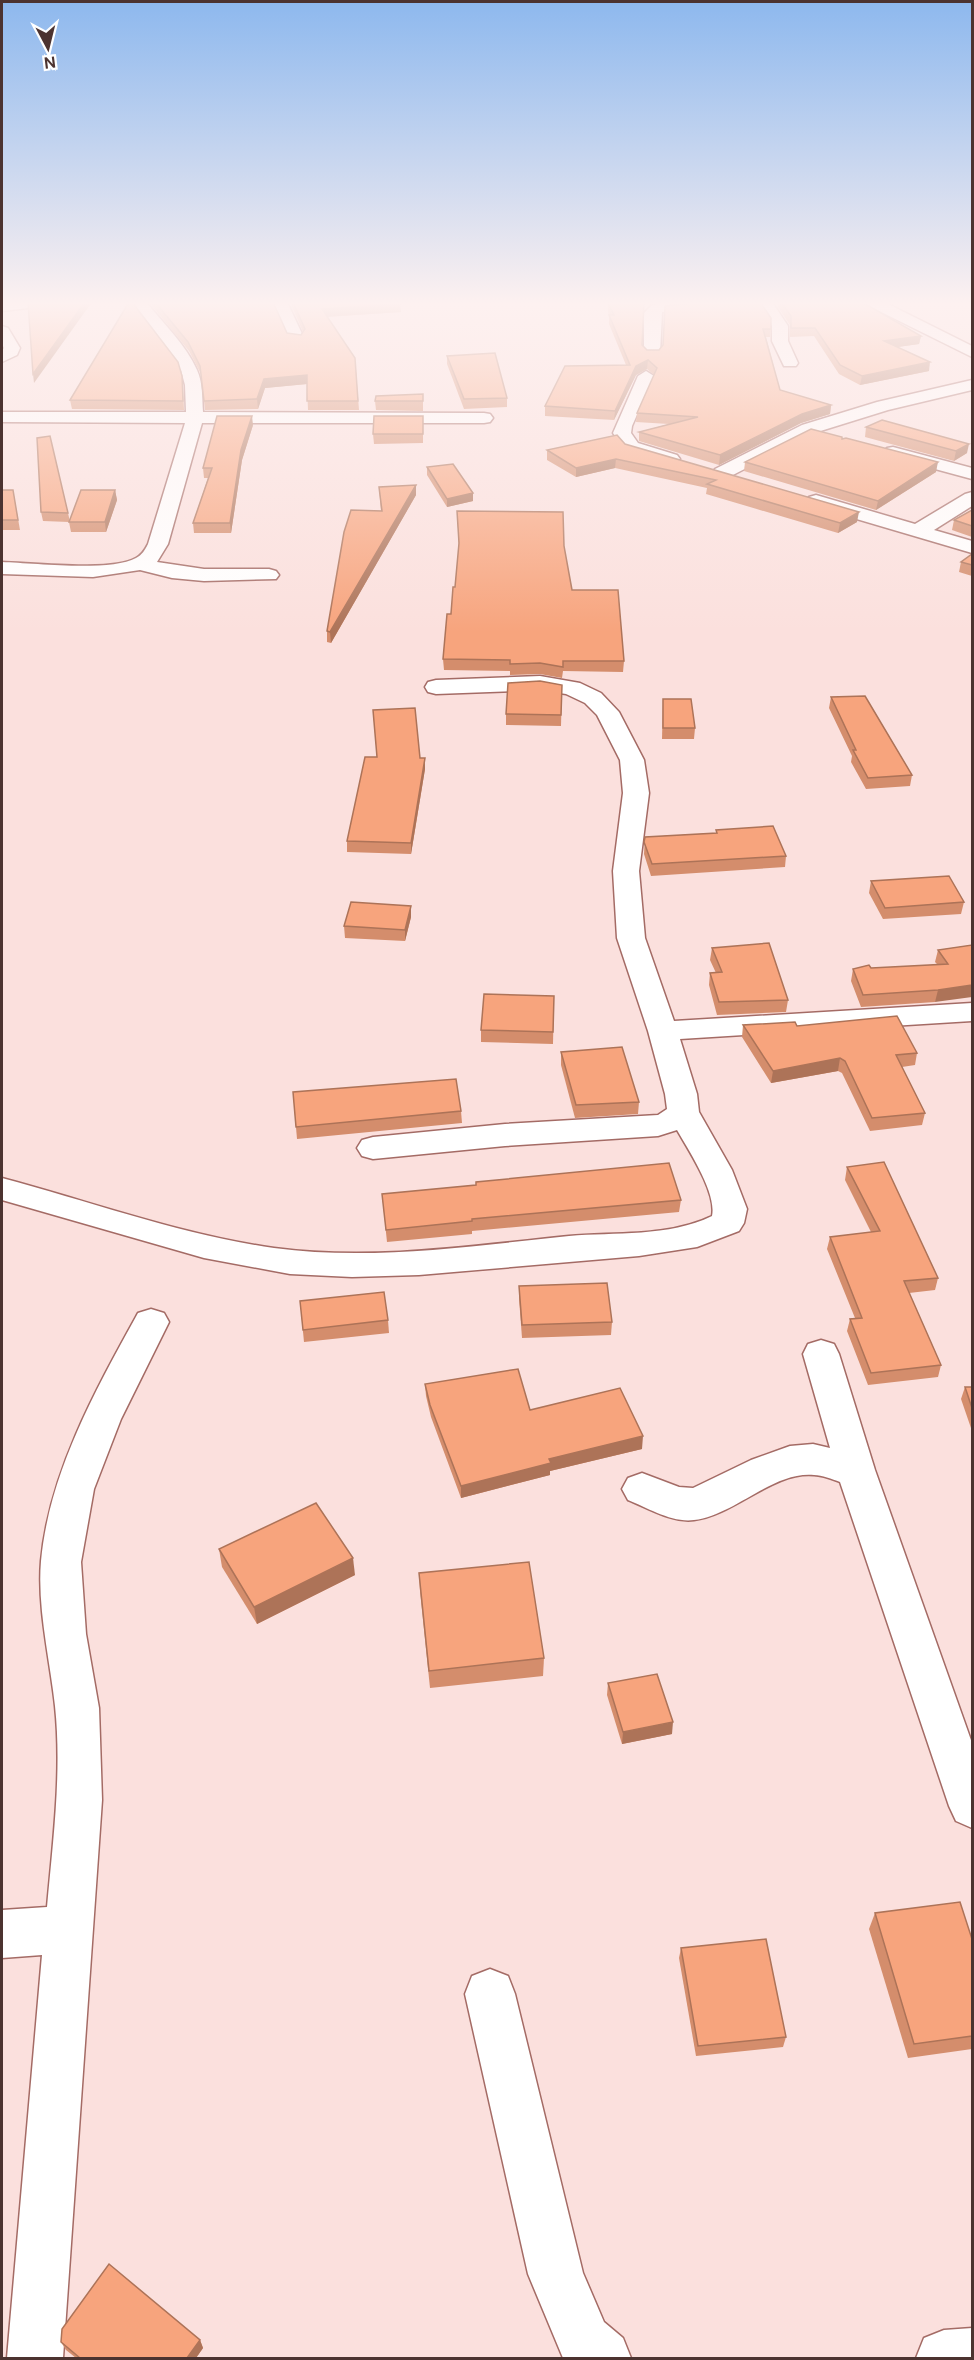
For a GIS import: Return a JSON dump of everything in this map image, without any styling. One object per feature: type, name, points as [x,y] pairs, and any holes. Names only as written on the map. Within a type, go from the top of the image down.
[{"type":"street","points":[[2,568],[115,569],[140,564],[151,557],[158,544],[195,412]]},
{"type":"street","points":[[629,412],[621,433],[631,447],[744,479]]},
{"type":"street","points":[[722,473],[808,429],[863,412]]},
{"type":"street","points":[[2,417],[484,418]]},
{"type":"street","points":[[808,429],[841,438]]},
{"type":"street","points":[[874,447],[972,474]]},
{"type":"street","points":[[798,495],[972,547]]},
{"type":"street","points":[[918,531],[972,498]]},
{"type":"street","points":[[140,564],[162,572],[189,575],[269,575]]},
{"type":"street","points":[[2,1188],[171,1239],[275,1260],[346,1264],[420,1263],[640,1242],[693,1236],[716,1230],[728,1223],[730,1209],[717,1170],[683,1112],[681,1094],[663,1031],[631,938],[626,871],[636,794],[633,760],[607,712],[593,698],[572,688],[540,683],[436,687]]},
{"type":"street","points":[[663,1031],[972,1012]]},
{"type":"street","points":[[374,1148],[505,1135],[658,1125],[672,1121],[683,1112]]},
{"type":"street","points":[[35,2358],[79,1800],[77,1708],[65,1634],[61,1562],[74,1489],[102,1419],[151,1322]]},
{"type":"street","points":[[821,1354],[856,1470],[972,1806]]},
{"type":"street","points":[[642,1489],[677,1503],[693,1504],[708,1500],[765,1471],[790,1462],[813,1459],[856,1470]]},
{"type":"street","points":[[2,1934],[69,1929]]},
{"type":"street","points":[[490,1994],[556,2274],[584,2342],[603,2358]]},
{"type":"street","points":[[944,2358],[972,2356]]},
{"type":"building","points":[[808,412],[720,455],[639,432],[698,417],[637,413]]},
{"type":"building","points":[[217,416],[252,416],[241,450],[230,523],[193,523],[212,468],[203,468]]},
{"type":"building","points":[[374,416],[423,416],[423,434],[373,434]]},
{"type":"building","points":[[882,420],[969,444],[956,451],[866,427]]},
{"type":"building","points":[[811,429],[842,437],[842,439],[846,438],[938,462],[878,501],[745,462]]},
{"type":"building","points":[[617,435],[625,444],[859,512],[840,523],[707,484],[716,480],[616,459],[576,468],[547,450]]},
{"type":"building","points":[[50,436],[68,513],[41,512],[37,438]]},
{"type":"building","points":[[453,464],[473,493],[447,499],[427,467]]},
{"type":"building","points":[[416,485],[330,632],[327,631],[344,532],[351,510],[382,511],[379,487]]},
{"type":"building","points":[[2,490],[13,490],[18,520],[2,520]]},
{"type":"building","points":[[81,490],[115,490],[105,522],[69,522]]},
{"type":"building","points":[[972,510],[972,526],[954,520]]},
{"type":"building","points":[[457,511],[563,512],[564,546],[572,590],[618,590],[624,661],[563,661],[563,667],[540,663],[510,664],[510,660],[443,659],[447,614],[451,614],[453,587],[455,587],[459,543]]},
{"type":"building","points":[[972,554],[972,565],[961,562]]},
{"type":"building","points":[[540,681],[562,685],[561,715],[506,714],[508,683]]},
{"type":"building","points":[[865,696],[912,775],[868,778],[853,750],[856,750],[831,697]]},
{"type":"building","points":[[663,699],[691,699],[695,728],[663,728]]},
{"type":"building","points":[[415,708],[420,758],[425,758],[411,843],[347,841],[365,757],[377,757],[373,710]]},
{"type":"building","points":[[773,826],[786,856],[652,864],[644,842],[645,837],[717,833],[716,830]]},
{"type":"building","points":[[949,876],[964,902],[885,908],[871,881]]},
{"type":"building","points":[[351,902],[411,906],[405,930],[344,926]]},
{"type":"building","points":[[769,943],[788,1000],[719,1002],[710,973],[722,972],[712,948]]},
{"type":"building","points":[[972,945],[972,985],[938,990],[863,995],[853,969],[869,965],[871,968],[948,964],[938,950]]},
{"type":"building","points":[[484,994],[554,996],[553,1032],[481,1030]]},
{"type":"building","points":[[897,1016],[917,1053],[896,1055],[925,1113],[872,1118],[845,1061],[840,1058],[773,1071],[743,1025],[795,1022],[797,1026]]},
{"type":"building","points":[[622,1047],[639,1102],[576,1105],[561,1052]]},
{"type":"building","points":[[456,1079],[461,1111],[296,1127],[293,1092]]},
{"type":"building","points":[[884,1162],[938,1278],[904,1281],[941,1365],[871,1373],[850,1319],[862,1318],[830,1237],[880,1231],[847,1167]]},
{"type":"building","points":[[669,1163],[681,1200],[472,1219],[472,1221],[386,1230],[382,1194],[476,1185],[476,1182]]},
{"type":"building","points":[[607,1283],[612,1322],[522,1325],[519,1286]]},
{"type":"building","points":[[384,1292],[388,1320],[303,1330],[300,1301]]},
{"type":"building","points":[[518,1369],[530,1410],[620,1388],[643,1436],[549,1459],[551,1463],[461,1486],[430,1405],[425,1384]]},
{"type":"building","points":[[965,1387],[972,1387],[972,1408]]},
{"type":"building","points":[[316,1503],[353,1558],[254,1607],[219,1549]]},
{"type":"building","points":[[529,1562],[544,1658],[429,1671],[419,1573]]},
{"type":"building","points":[[657,1674],[673,1722],[623,1732],[608,1683]]},
{"type":"building","points":[[960,1902],[972,1939],[972,2036],[914,2044],[875,1913]]},
{"type":"building","points":[[766,1939],[786,2037],[698,2046],[681,1948]]},
{"type":"building","points":[[109,2264],[200,2340],[187,2358],[80,2358],[61,2342],[62,2329]]}]
